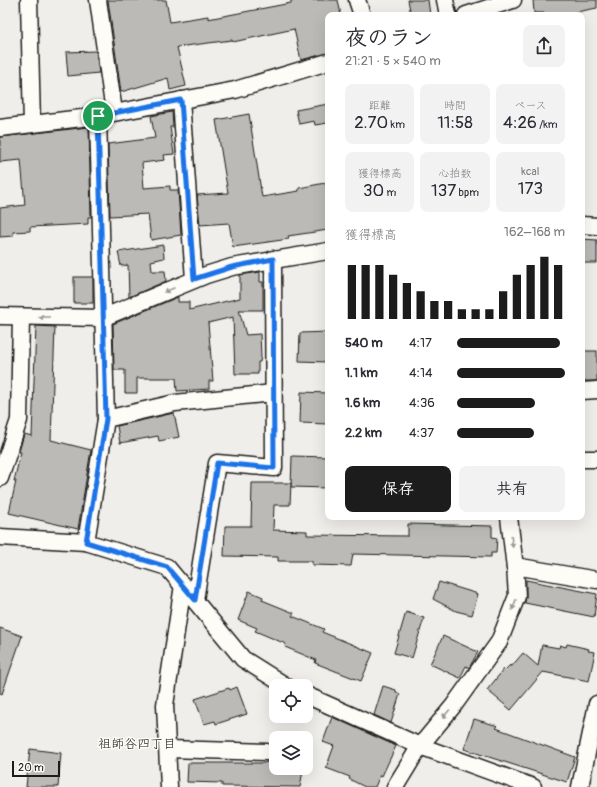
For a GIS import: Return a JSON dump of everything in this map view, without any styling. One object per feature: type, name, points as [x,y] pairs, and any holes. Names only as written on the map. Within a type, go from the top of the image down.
[{"type":"street","points":[[29,0],[32,124]]},
{"type":"street","points":[[98,0],[114,112]]},
{"type":"street","points":[[357,0],[361,12]]},
{"type":"street","points":[[445,0],[447,12]]},
{"type":"street","points":[[475,12],[513,0]]},
{"type":"street","points":[[0,128],[98,116],[235,90],[325,63]]},
{"type":"street","points":[[181,100],[194,279]]},
{"type":"street","points":[[86,542],[106,419],[102,318],[98,116]]},
{"type":"street","points":[[585,225],[597,226]]},
{"type":"street","points":[[0,316],[102,318],[194,279],[232,267],[325,251]]},
{"type":"street","points":[[195,600],[217,463],[274,468],[273,259]]},
{"type":"street","points":[[0,478],[19,420],[21,317]]},
{"type":"street","points":[[585,390],[597,390]]},
{"type":"street","points":[[106,419],[175,403],[273,393]]},
{"type":"street","points":[[585,459],[597,459]]},
{"type":"street","points":[[395,787],[420,746],[454,705],[499,642],[517,596],[516,567],[509,520]]},
{"type":"street","points":[[0,537],[86,542],[167,567],[243,659],[275,679]]},
{"type":"street","points":[[516,567],[597,580]]},
{"type":"street","points":[[169,787],[165,705],[183,585]]},
{"type":"street","points":[[313,698],[420,746],[534,787]]},
{"type":"street","points":[[580,787],[597,704]]},
{"type":"street","points":[[168,749],[267,752]]},
{"type":"building","points":[[108,0],[166,0],[170,22],[208,16],[208,19],[291,3],[291,0],[338,0],[340,12],[325,12],[325,54],[301,60],[294,29],[233,42],[232,40],[177,47],[186,86],[170,90],[168,78],[121,92]]},
{"type":"building","points":[[408,0],[428,0],[430,12],[410,12]]},
{"type":"building","points":[[533,0],[597,0],[597,8],[576,12],[534,12]]},
{"type":"building","points":[[96,51],[99,73],[68,76],[66,52]]},
{"type":"building","points":[[325,105],[325,123],[315,125],[314,121],[299,124],[296,110]]},
{"type":"building","points":[[172,112],[173,127],[170,127],[174,154],[164,155],[165,160],[142,163],[144,188],[170,186],[170,190],[178,190],[181,235],[151,240],[148,214],[110,216],[108,144],[155,138],[151,116]]},
{"type":"building","points":[[249,114],[262,197],[299,191],[299,188],[325,183],[325,230],[288,236],[289,239],[233,247],[229,223],[200,225],[197,195],[228,193],[216,120]]},
{"type":"building","points":[[89,127],[91,217],[88,217],[88,224],[30,227],[30,231],[13,232],[13,236],[0,237],[0,208],[25,205],[21,160],[0,162],[0,137]]},
{"type":"building","points":[[585,239],[597,240],[597,263],[585,263]]},
{"type":"building","points":[[163,245],[164,258],[151,261],[152,271],[165,271],[166,281],[129,297],[128,265],[121,266],[118,252]]},
{"type":"building","points":[[260,272],[260,282],[263,282],[263,310],[239,310],[246,335],[260,334],[261,356],[260,362],[258,362],[258,374],[235,374],[233,317],[208,323],[213,381],[209,381],[209,389],[177,391],[176,378],[137,378],[137,393],[125,393],[125,370],[114,370],[113,324],[178,297],[178,302],[189,302],[189,310],[240,298],[240,275]]},
{"type":"building","points":[[74,277],[93,277],[93,303],[74,303]]},
{"type":"building","points":[[36,326],[55,327],[51,440],[91,450],[78,529],[9,513],[16,481],[14,481],[21,452],[19,452],[24,434],[32,436]]},
{"type":"building","points":[[325,332],[325,362],[299,361],[300,333]]},
{"type":"building","points":[[585,351],[597,351],[597,381],[585,381]]},
{"type":"building","points":[[301,392],[325,393],[325,424],[300,423]]},
{"type":"building","points":[[174,413],[179,437],[159,441],[158,436],[120,443],[117,426]]},
{"type":"building","points":[[292,456],[325,457],[325,488],[291,487]]},
{"type":"building","points":[[252,483],[291,483],[290,505],[274,505],[273,530],[307,531],[307,535],[408,536],[408,524],[492,526],[492,537],[497,538],[496,553],[491,553],[491,557],[353,554],[351,566],[312,565],[312,561],[278,561],[278,557],[224,556],[225,526],[251,526]]},
{"type":"building","points":[[526,580],[597,594],[594,617],[525,603]]},
{"type":"building","points":[[439,582],[478,594],[472,615],[456,611],[433,599]]},
{"type":"building","points":[[249,591],[263,597],[262,600],[294,613],[292,616],[324,629],[322,632],[373,653],[361,681],[315,663],[316,660],[285,647],[286,644],[255,631],[257,628],[238,620]]},
{"type":"building","points":[[406,612],[424,618],[412,658],[394,653]]},
{"type":"building","points":[[0,628],[22,636],[2,694],[0,693]]},
{"type":"building","points":[[443,636],[478,652],[469,668],[466,666],[460,678],[430,664]]},
{"type":"building","points":[[567,644],[589,649],[588,651],[595,652],[589,681],[543,672],[511,710],[487,690],[504,669],[505,670],[510,665],[511,667],[523,653],[538,666],[542,645],[559,648],[560,645],[566,647]]},
{"type":"building","points":[[383,686],[396,690],[396,692],[400,694],[391,723],[374,715]]},
{"type":"building","points":[[237,687],[247,714],[216,724],[215,721],[204,724],[195,699],[229,688],[230,690]]},
{"type":"building","points":[[332,717],[396,746],[382,776],[380,775],[375,787],[365,787],[349,779],[350,777],[326,768],[334,746],[323,742]]},
{"type":"building","points":[[474,719],[498,726],[496,728],[575,757],[567,782],[464,749]]},
{"type":"building","points":[[30,749],[61,753],[58,787],[26,787]]},
{"type":"building","points":[[269,761],[269,775],[302,775],[300,787],[222,786],[222,783],[187,782],[188,763],[264,763]]},
{"type":"district","name":"祖師谷四丁目","points":[[137,744]]},
{"type":"route","points":[[181,100],[194,279],[232,267],[273,259],[272,377],[274,468],[217,463],[195,600],[167,567],[86,542],[106,419],[102,318],[98,116],[181,100]]}]
